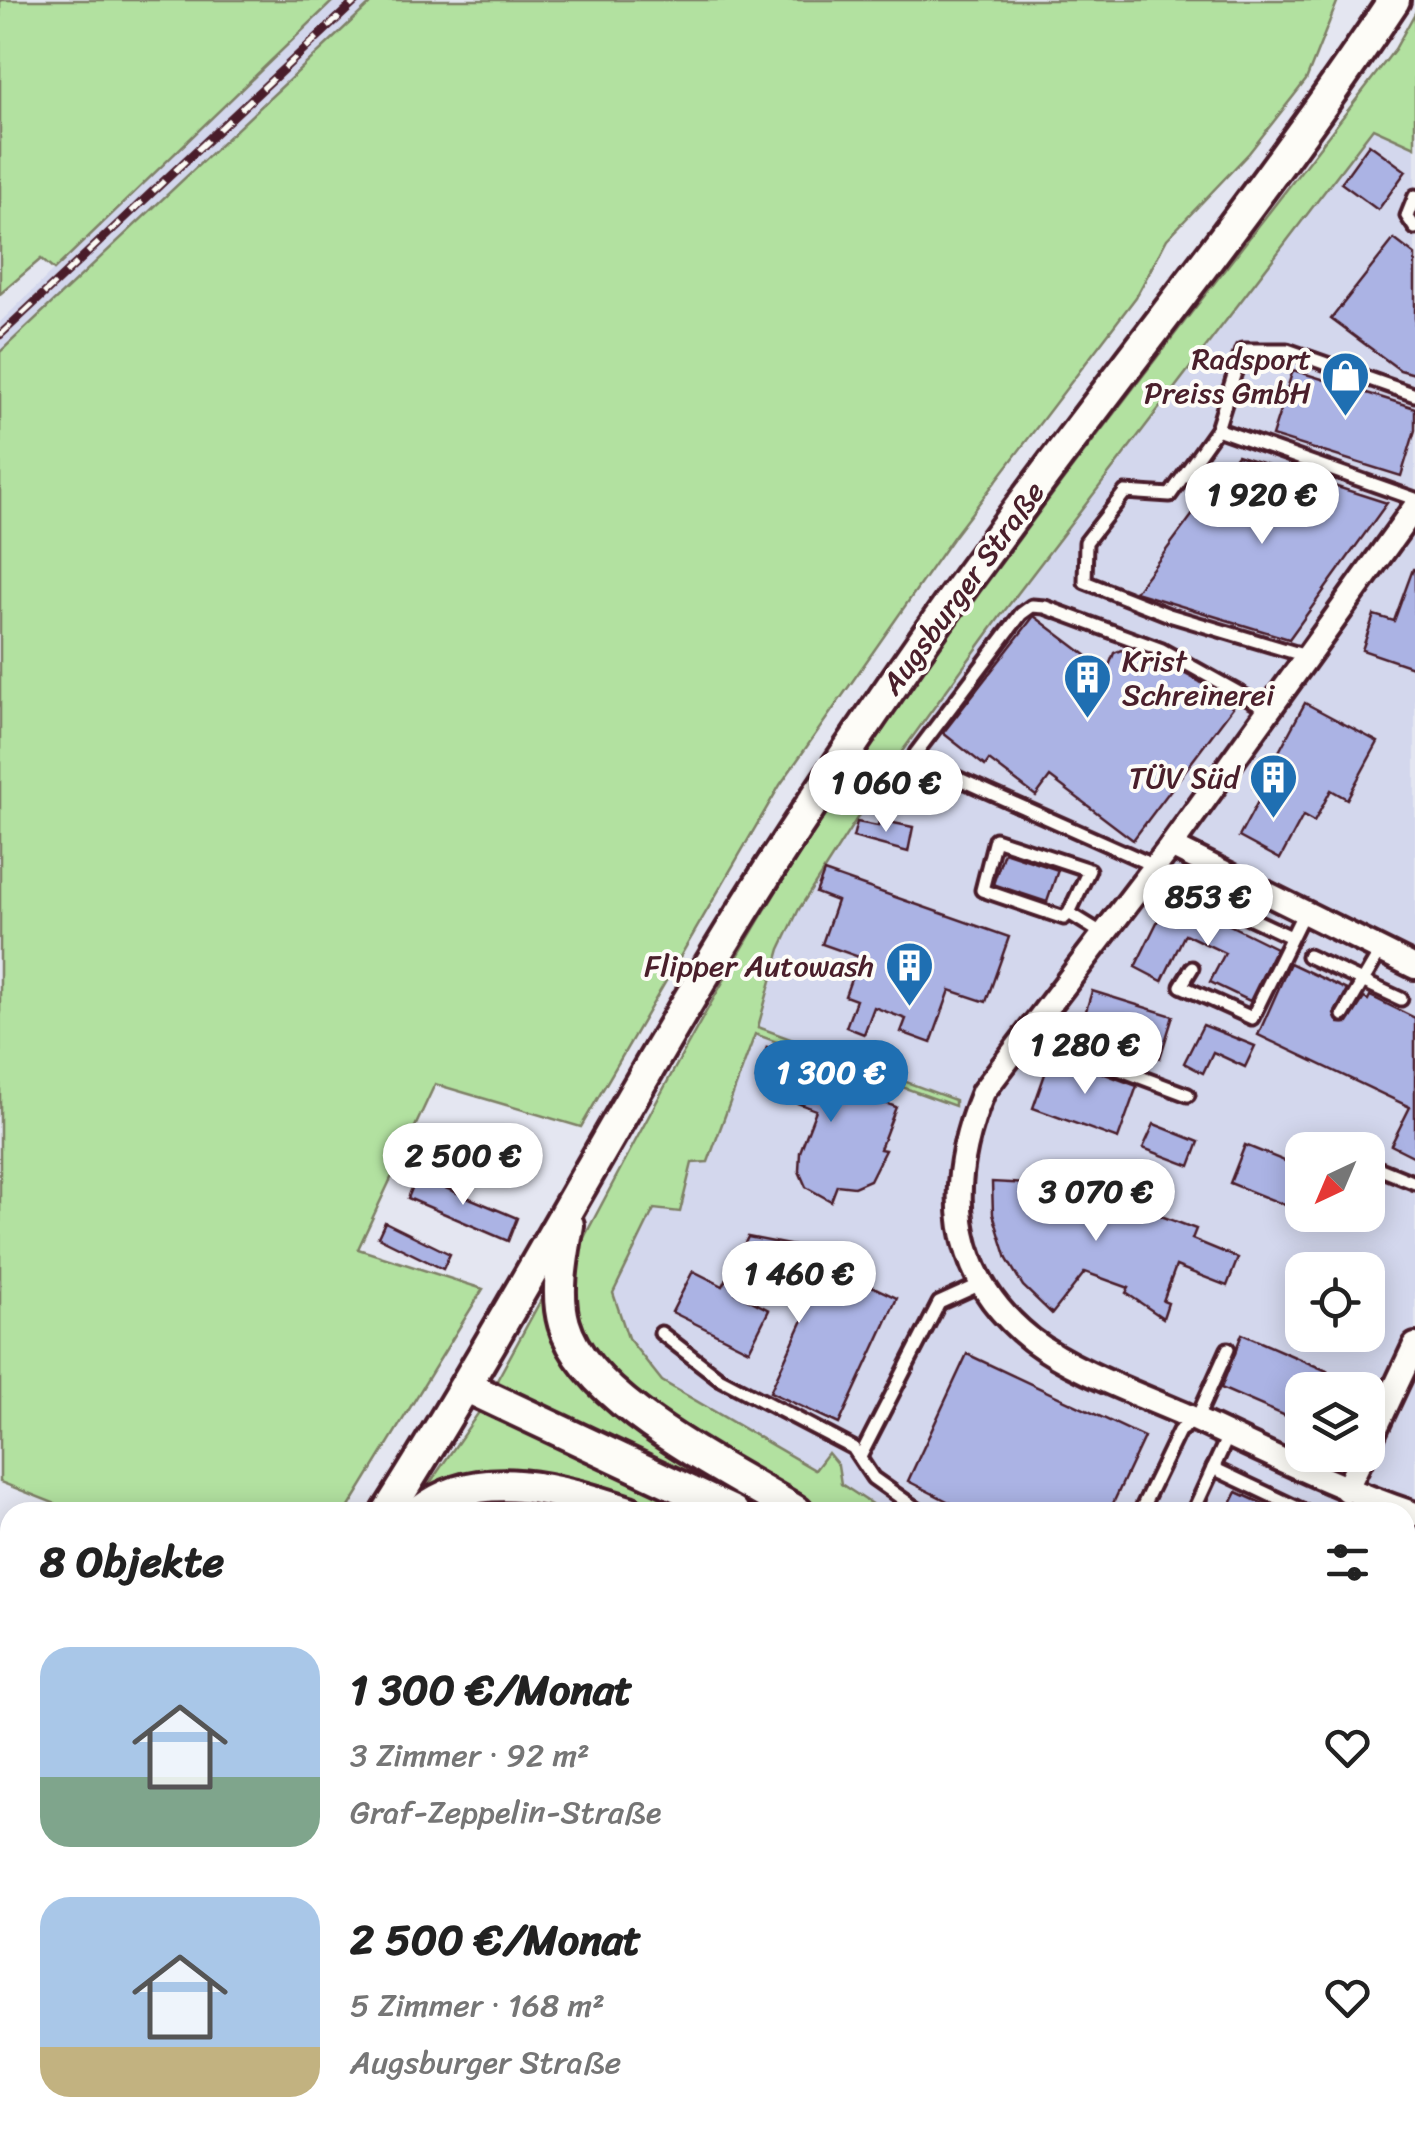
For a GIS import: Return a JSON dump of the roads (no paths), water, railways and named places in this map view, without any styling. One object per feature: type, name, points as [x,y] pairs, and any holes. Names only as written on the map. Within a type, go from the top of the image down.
[{"type":"main road","name":"Augsburger Straße","points":[[394,1502],[467,1387],[634,1092],[811,806],[908,662],[1244,211],[1394,0]]},
{"type":"main road","points":[[570,1207],[561,1288],[563,1322],[591,1373],[614,1396],[662,1429],[781,1502]]},
{"type":"main road","points":[[467,1387],[712,1502]]},
{"type":"main road","points":[[436,1502],[472,1487],[515,1486],[558,1491],[595,1502]]},
{"type":"street","points":[[1380,1502],[1228,1436],[1034,1341],[980,1284],[964,1242],[958,1208],[959,1178],[971,1122],[983,1092],[1171,846],[1306,656],[1407,532],[1415,507]]},
{"type":"street","points":[[1171,846],[1415,967]]},
{"type":"street","points":[[1385,1404],[1415,1345]]},
{"type":"street","points":[[1346,1490],[1355,1472]]},
{"type":"lane","points":[[1415,196],[1407,216],[1415,228]]},
{"type":"lane","points":[[1306,656],[1168,615],[1085,582],[1086,542],[1125,492],[1170,495],[1217,429],[1242,350],[1287,350],[1415,394]]},
{"type":"lane","points":[[1217,429],[1415,498]]},
{"type":"lane","points":[[1156,866],[919,761],[916,753],[1021,614],[1032,606],[1080,619],[1162,650],[1268,709]]},
{"type":"lane","points":[[995,840],[1090,870],[1069,913],[1064,918],[982,890],[995,840]]},
{"type":"lane","points":[[1199,894],[1291,937]]},
{"type":"lane","points":[[1192,968],[1180,986],[1252,1018],[1304,912]]},
{"type":"lane","points":[[1069,913],[1103,934]]},
{"type":"lane","points":[[1343,1015],[1381,950]]},
{"type":"lane","points":[[1308,956],[1401,998]]},
{"type":"lane","points":[[1026,1034],[1188,1095]]},
{"type":"lane","points":[[1385,1171],[1415,1183]]},
{"type":"lane","points":[[860,1457],[939,1303],[980,1284]]},
{"type":"lane","points":[[661,1334],[720,1378],[853,1448],[872,1478],[907,1502]]},
{"type":"lane","points":[[1145,1502],[1180,1430],[1196,1420],[1228,1349]]},
{"type":"lane","points":[[1197,1502],[1228,1436]]},
{"type":"lane","points":[[1213,1468],[1285,1502]]},
{"type":"railway","points":[[0,335],[357,0]]},
{"type":"place","name":"Radsport Preiss GmbH","points":[[1346,418]]},
{"type":"place","name":"Krist Schreinerei","points":[[1087,720]]},
{"type":"place","name":"TÜV Süd","points":[[1274,820]]},
{"type":"place","name":"Flipper Autowash","points":[[909,1008]]}]
